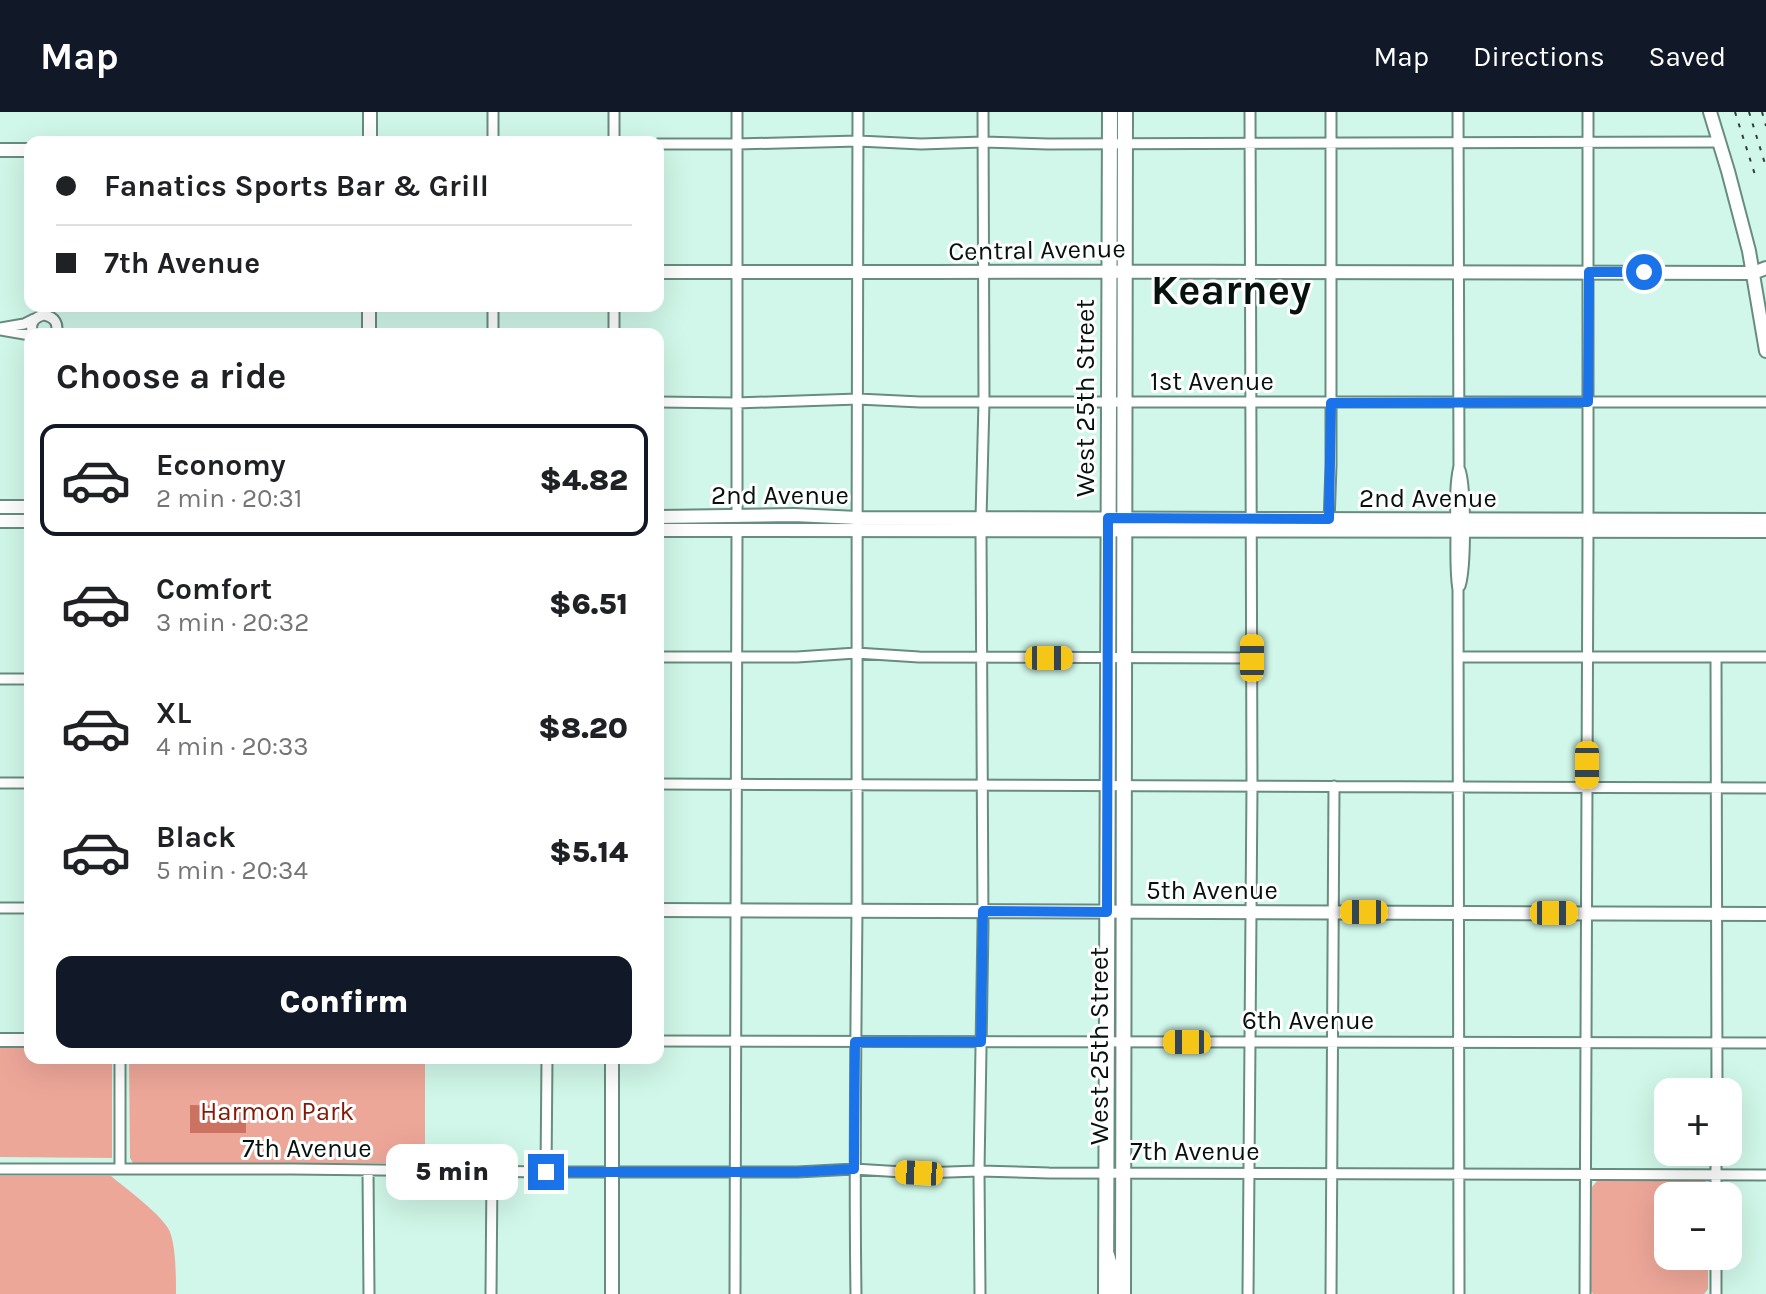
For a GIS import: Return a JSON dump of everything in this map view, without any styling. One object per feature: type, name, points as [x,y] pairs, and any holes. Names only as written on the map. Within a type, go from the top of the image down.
[{"type":"main road","points":[[1110,112],[1117,144]]},
{"type":"main road","points":[[1117,144],[1125,112]]},
{"type":"main road","name":"West 25th Street","points":[[1117,144],[1116,524],[1124,658],[1123,1294]]},
{"type":"main road","name":"West 25th Street","points":[[1106,1294],[1108,658],[1116,524]]},
{"type":"street","points":[[370,112],[370,136]]},
{"type":"street","points":[[493,112],[493,136]]},
{"type":"street","points":[[614,112],[614,136]]},
{"type":"street","points":[[735,1294],[737,112]]},
{"type":"street","points":[[856,1294],[858,112]]},
{"type":"street","points":[[980,1294],[983,112]]},
{"type":"street","points":[[1248,1294],[1252,912],[1250,112]]},
{"type":"street","points":[[1329,525],[1331,112]]},
{"type":"street","points":[[1458,112],[1459,466],[1463,485],[1456,572],[1459,1294]]},
{"type":"street","points":[[1585,1294],[1588,112]]},
{"type":"street","points":[[1710,112],[1749,251],[1766,351]]},
{"type":"street","points":[[664,144],[858,141],[921,144],[1719,142]]},
{"type":"street","points":[[0,150],[24,150]]},
{"type":"street","name":"Central Avenue","points":[[664,272],[1753,273],[1766,268]]},
{"type":"street","name":"Central Avenue","points":[[1753,273],[1766,279]]},
{"type":"street","points":[[32,328],[38,312]]},
{"type":"street","points":[[0,329],[24,324],[44,315],[55,328]]},
{"type":"street","points":[[0,329],[24,333]]},
{"type":"street","name":"1st Avenue","points":[[664,402],[858,399],[920,402],[1766,402]]},
{"type":"street","points":[[0,507],[24,507]]},
{"type":"street","name":"2nd Avenue","points":[[664,518],[737,524]]},
{"type":"street","name":"2nd Avenue","points":[[664,530],[737,524],[1459,526],[1766,520]]},
{"type":"street","points":[[0,521],[24,521]]},
{"type":"street","name":"2nd Avenue","points":[[1615,525],[1766,531]]},
{"type":"street","points":[[664,657],[797,657],[856,653],[919,657],[1252,658]]},
{"type":"street","points":[[1458,657],[1766,657]]},
{"type":"street","points":[[1716,658],[1717,1078]]},
{"type":"street","points":[[0,679],[24,679]]},
{"type":"street","points":[[0,783],[24,783]]},
{"type":"street","points":[[664,784],[1766,788]]},
{"type":"street","points":[[1331,1294],[1334,786]]},
{"type":"street","points":[[0,908],[24,908]]},
{"type":"street","name":"5th Avenue","points":[[664,910],[1766,914]]},
{"type":"street","points":[[0,1040],[24,1040]]},
{"type":"street","name":"6th Avenue","points":[[664,1041],[1766,1043]]},
{"type":"street","points":[[120,1064],[120,1169]]},
{"type":"street","points":[[546,1172],[547,1064]]},
{"type":"street","points":[[612,1064],[612,1294]]},
{"type":"street","points":[[1716,1166],[1716,1182]]},
{"type":"street","name":"7th Avenue","points":[[0,1169],[492,1172],[797,1172],[854,1169],[919,1173],[1766,1175]]},
{"type":"street","points":[[368,1170],[369,1294]]},
{"type":"street","points":[[491,1294],[492,1172]]},
{"type":"street","points":[[1106,1248],[1112,1265],[1115,1294]]},
{"type":"street","points":[[1716,1270],[1716,1294]]},
{"type":"green space","points":[[0,1046],[24,1046],[24,1064],[112,1064],[112,1158],[0,1157]]},
{"type":"green space","name":"Harmon Park","points":[[129,1064],[425,1064],[425,1163],[133,1163],[130,1158]]},
{"type":"green space","points":[[0,1176],[111,1176],[152,1210],[170,1232],[175,1254],[176,1294],[0,1294]]},
{"type":"green space","points":[[1699,1178],[1704,1181],[1654,1182],[1654,1270],[1708,1270],[1708,1289],[1704,1294],[1593,1294],[1592,1187],[1597,1181]]},
{"type":"shaded area","points":[[190,1105],[246,1106],[246,1133],[190,1133]]},
{"type":"railway","points":[[1735,112],[1756,178]]},
{"type":"railway","points":[[1749,112],[1766,167]]},
{"type":"railway","points":[[1762,112],[1766,126]]},
{"type":"district","name":"Kearney","points":[[1231,290]]},
{"type":"route","points":[[546,1172],[797,1172],[854,1169],[855,1042],[981,1042],[983,911],[1107,912],[1108,518],[1329,519],[1331,403],[1588,402],[1589,272],[1644,272]]}]
